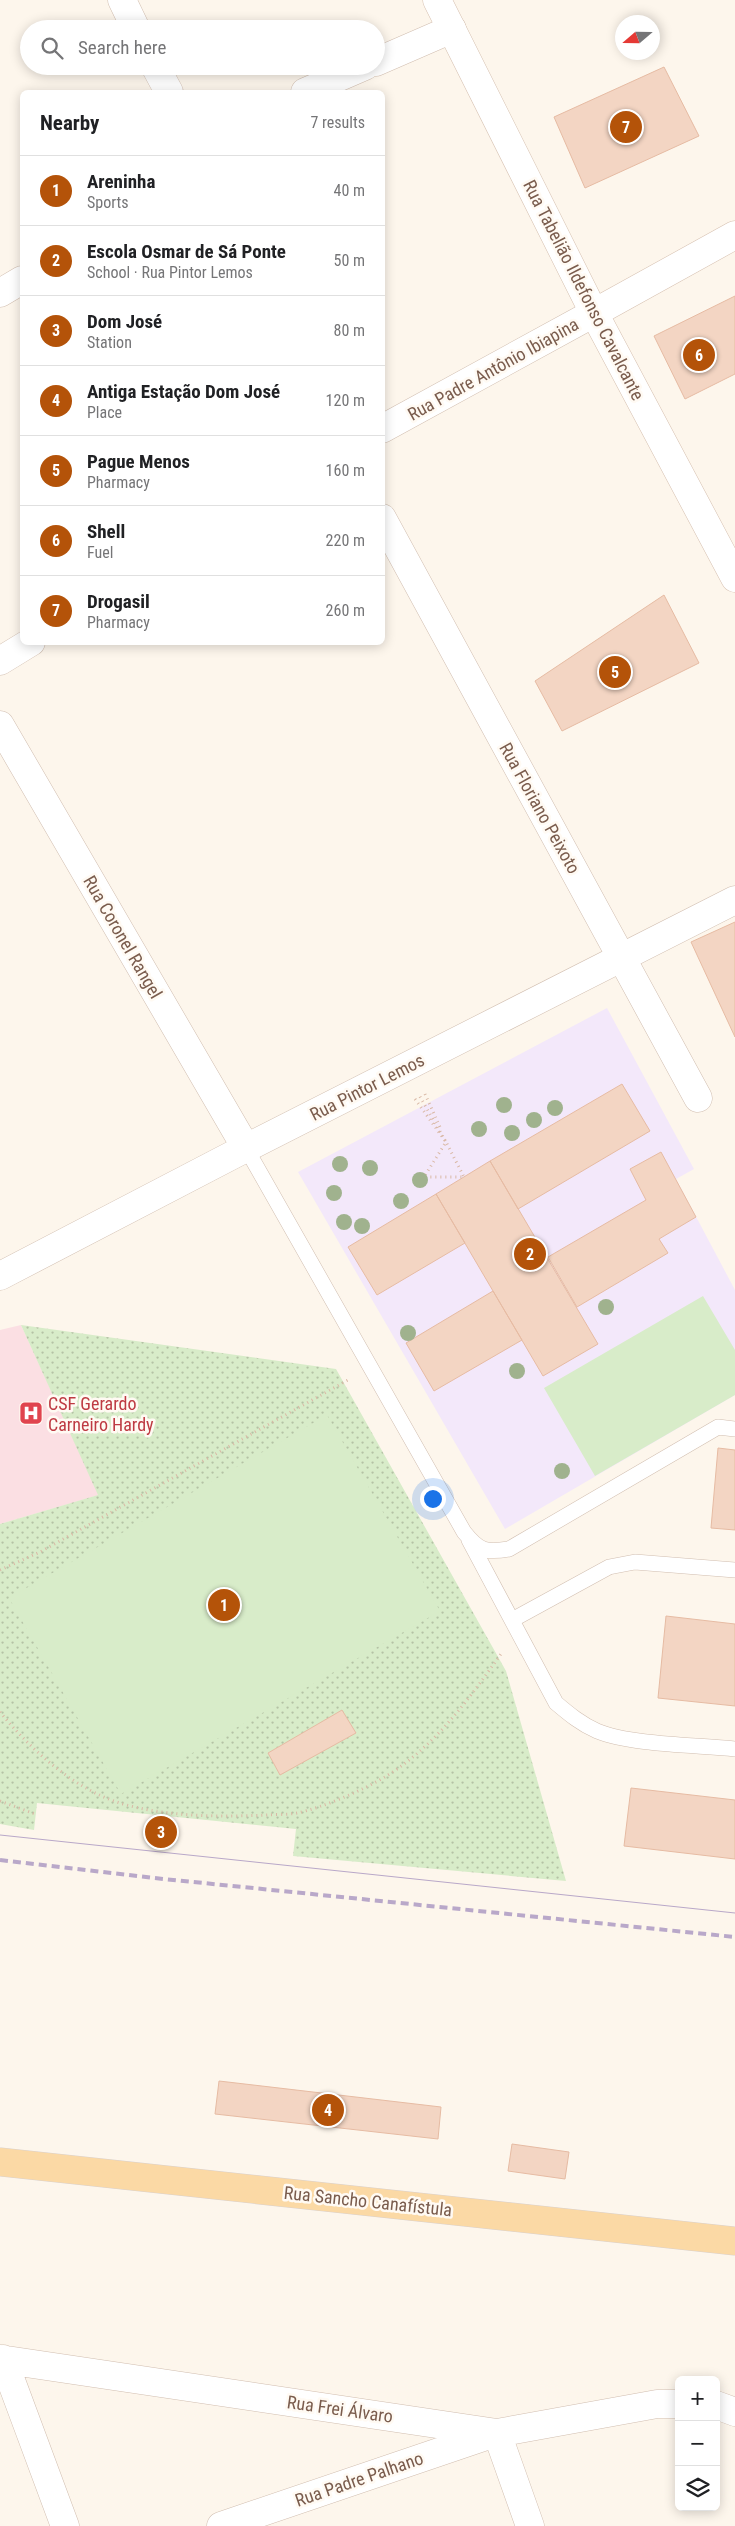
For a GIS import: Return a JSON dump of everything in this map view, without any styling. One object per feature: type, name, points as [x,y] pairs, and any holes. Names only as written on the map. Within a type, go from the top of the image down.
[{"type":"main road","name":"Rua Sancho Canafístula","points":[[0,2162],[735,2241]]},
{"type":"street","points":[[122,0],[132,20]]},
{"type":"street","name":"Rua Tabelião Ildefonso Cavalcante","points":[[437,0],[594,314],[735,578]]},
{"type":"street","points":[[385,58],[452,29]]},
{"type":"street","points":[[160,75],[168,90]]},
{"type":"street","points":[[310,90],[345,75]]},
{"type":"street","name":"Rua Padre Antônio Ibiapina","points":[[385,428],[735,235]]},
{"type":"street","points":[[0,293],[20,281]]},
{"type":"street","name":"Rua Floriano Peixoto","points":[[385,524],[698,1098]]},
{"type":"street","points":[[0,661],[26,645]]},
{"type":"street","name":"Rua Coronel Rangel","points":[[0,725],[246,1148]]},
{"type":"street","name":"Rua Pintor Lemos","points":[[0,1276],[246,1148],[735,900]]},
{"type":"street","points":[[1,2359],[65,2526]]},
{"type":"street","name":"Rua Frei Álvaro","points":[[1,2359],[497,2433],[657,2404],[675,2404]]},
{"type":"street","points":[[720,2406],[735,2412]]},
{"type":"street","points":[[497,2433],[530,2526]]},
{"type":"street","name":"Rua Padre Palhano","points":[[221,2526],[497,2433]]},
{"type":"lane","points":[[246,1148],[464,1532],[556,1703],[573,1718],[597,1731],[620,1738],[735,1749]]},
{"type":"lane","points":[[464,1532],[476,1547],[494,1552],[509,1549],[718,1428],[735,1429]]},
{"type":"lane","points":[[515,1626],[609,1567],[635,1562],[735,1570]]},
{"type":"path","points":[[404,1068],[446,1142],[464,1177],[424,1176],[446,1142]]},
{"type":"path","points":[[404,1068],[446,1142]]},
{"type":"path","points":[[404,1068],[446,1142]]},
{"type":"path","points":[[0,1570],[40,1552],[371,1367]]},
{"type":"path","points":[[0,1712],[13,1728],[54,1766],[87,1788],[122,1804],[162,1811],[204,1815],[297,1813],[345,1796],[387,1776],[428,1746],[454,1717],[515,1626]]},
{"type":"path","points":[[0,1801],[35,1814]]},
{"type":"shaded area","points":[[607,1008],[694,1169],[676,1179],[735,1290],[735,1395],[505,1529],[298,1172]]},
{"type":"shaded area","name":"CSF Gerardo Carneiro Hardy","points":[[21,1325],[99,1495],[0,1524],[0,1330]]},
{"type":"green space","points":[[703,1296],[735,1350],[735,1395],[595,1476],[544,1388]]},
{"type":"green space","points":[[21,1325],[336,1369],[506,1671],[566,1881],[293,1856],[296,1829],[37,1803],[34,1830],[0,1824],[0,1524],[98,1495]]},
{"type":"green space","points":[[327,1415],[440,1611],[121,1794],[9,1598]]},
{"type":"building","points":[[664,67],[699,136],[585,188],[554,117]]},
{"type":"building","points":[[735,296],[735,374],[685,399],[654,336]]},
{"type":"building","points":[[664,595],[699,663],[562,731],[535,681]]},
{"type":"building","points":[[735,922],[735,1037],[691,942]]},
{"type":"building","points":[[622,1084],[650,1131],[518,1209],[490,1161]]},
{"type":"building","points":[[661,1152],[696,1217],[659,1239],[668,1253],[577,1307],[548,1257],[646,1200],[630,1169]]},
{"type":"building","points":[[490,1161],[598,1344],[543,1376],[436,1194]]},
{"type":"building","points":[[436,1194],[465,1243],[377,1295],[348,1247]]},
{"type":"building","points":[[493,1291],[522,1340],[434,1391],[406,1343]]},
{"type":"building","points":[[718,1448],[735,1450],[735,1530],[711,1528]]},
{"type":"building","points":[[666,1616],[735,1624],[735,1706],[658,1698]]},
{"type":"building","points":[[342,1710],[356,1733],[280,1775],[268,1753]]},
{"type":"building","points":[[631,1788],[735,1800],[735,1859],[624,1846]]},
{"type":"building","points":[[219,2081],[441,2107],[438,2139],[215,2114]]},
{"type":"building","points":[[512,2144],[569,2152],[565,2179],[508,2171]]},
{"type":"tram line","points":[[0,1835],[735,1913]]},
{"type":"railway","points":[[0,1860],[154,1878],[735,1937]]},
{"type":"place","name":"Drogasil","points":[[626,127]]},
{"type":"place","name":"Shell","points":[[699,355]]},
{"type":"place","name":"Pague Menos","points":[[615,672]]},
{"type":"place","name":"Escola Osmar de Sá Ponte","points":[[530,1254]]},
{"type":"place","name":"CSF Gerardo Carneiro Hardy","points":[[31,1413]]},
{"type":"place","name":"Areninha","points":[[224,1605]]},
{"type":"place","name":"Dom José","points":[[161,1832]]},
{"type":"place","name":"Antiga Estação Dom José","points":[[328,2110]]}]
